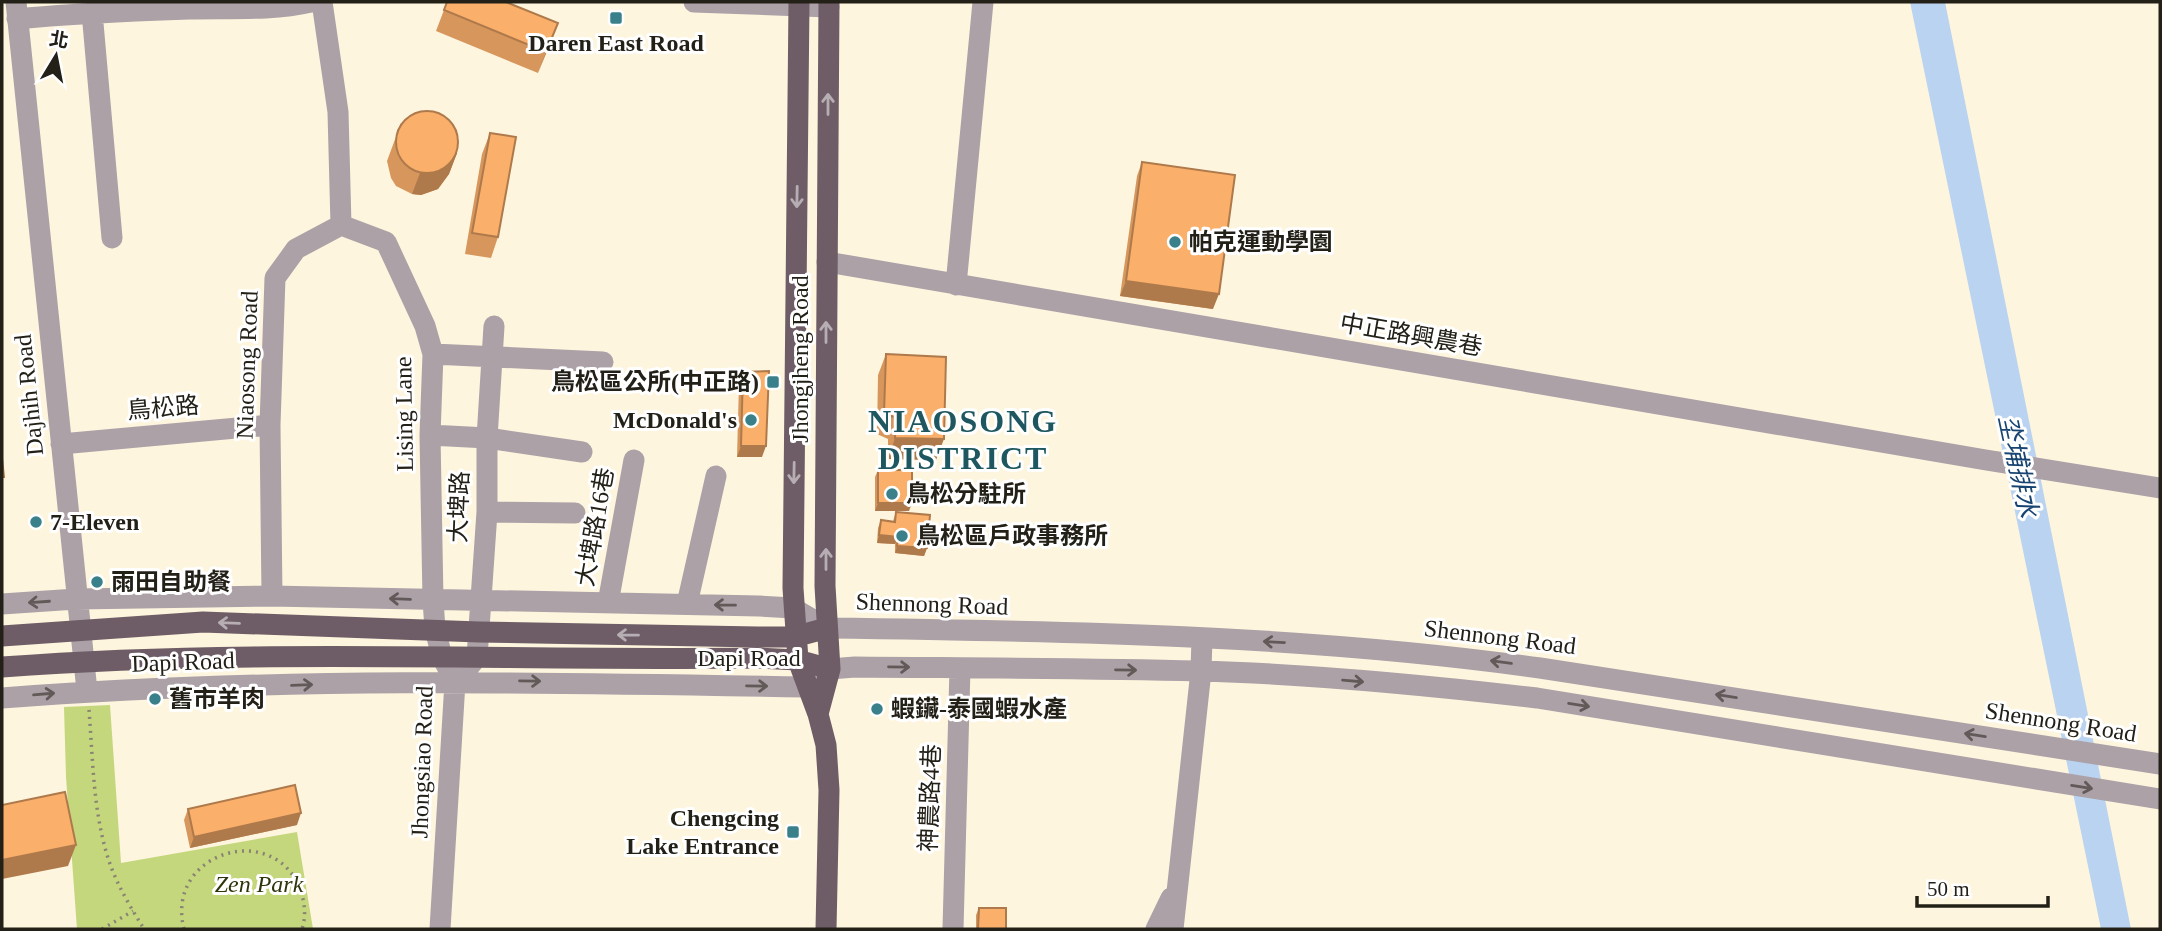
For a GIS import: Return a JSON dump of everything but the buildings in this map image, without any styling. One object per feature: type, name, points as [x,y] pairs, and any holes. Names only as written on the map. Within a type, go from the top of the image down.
[{"type":"main road","name":"Jhongjheng Road","points":[[799,4],[793,608],[798,660],[818,714],[826,745],[826,929]]},
{"type":"main road","name":"Jhongjheng Road","points":[[818,714],[830,668],[827,628],[829,4]]},
{"type":"main road","name":"Dapi Road","points":[[2,636],[204,622],[480,632],[794,637],[827,628]]},
{"type":"main road","name":"Dapi Road","points":[[2,667],[83,660],[478,657],[798,660],[830,668]]},
{"type":"street","points":[[17,10],[92,12],[253,8],[311,2]]},
{"type":"street","points":[[322,2],[338,112],[341,225]]},
{"type":"street","points":[[694,2],[829,4]]},
{"type":"street","points":[[956,285],[983,2]]},
{"type":"street","name":"Dajhih Road","points":[[17,10],[87,691]]},
{"type":"street","points":[[92,12],[112,238]]},
{"type":"street","name":"Lising Lane","points":[[341,225],[386,242],[425,326],[433,354],[430,435],[433,600]]},
{"type":"street","name":"Niaosong Road","points":[[272,596],[270,425],[275,278],[296,249],[341,225]]},
{"type":"street","name":"中正路興農巷","points":[[827,262],[2160,488]]},
{"type":"street","name":"大埤路","points":[[478,657],[494,326]]},
{"type":"street","points":[[433,354],[603,362]]},
{"type":"street","name":"鳥松路","points":[[61,444],[270,425]]},
{"type":"street","points":[[430,435],[487,438],[582,452]]},
{"type":"street","name":"大埤路16巷","points":[[608,603],[634,460]]},
{"type":"street","points":[[687,604],[716,477]]},
{"type":"street","points":[[487,512],[575,513]]},
{"type":"street","name":"Dapi Road","points":[[2,604],[76,599],[272,596],[687,604],[793,608],[827,628]]},
{"type":"street","name":"Jhongsiao Road","points":[[433,600],[435,629],[442,657],[455,682],[440,929]]},
{"type":"street","name":"Shennong Road","points":[[827,628],[1202,638],[1447,655],[2160,764]]},
{"type":"street","points":[[1173,929],[1201,671],[1202,638]]},
{"type":"street","points":[[455,682],[478,657]]},
{"type":"street","points":[[830,668],[1201,671],[1458,689],[1536,698],[2160,799]]},
{"type":"street","name":"Dapi Road","points":[[2,698],[87,691],[514,681],[808,687],[830,668]]},
{"type":"street","name":"神農路4巷","points":[[953,929],[960,668]]},
{"type":"street","points":[[1757,734],[1762,702]]},
{"type":"street","points":[[1156,929],[1178,884]]},
{"type":"path","points":[[87,691],[97,808],[109,861],[144,929]]},
{"type":"path","points":[[184,929],[181,907],[186,888],[196,872],[211,859],[229,852],[248,850],[267,855],[285,867],[298,884],[305,904],[302,929]]},
{"type":"path","points":[[102,929],[133,911]]},
{"type":"green space","name":"Zen Park","points":[[110,705],[121,863],[297,832],[313,929],[77,929],[64,707]]},
{"type":"water","name":"坔埔排水","points":[[1910,2],[1945,2],[2131,929],[2101,929]]},
{"type":"place","name":"Daren East Road","points":[[616,18]]},
{"type":"place","name":"帕克運動學園","points":[[1175,242]]},
{"type":"place","name":"鳥松區公所(中正路)","points":[[773,382]]},
{"type":"place","name":"McDonald's","points":[[751,420]]},
{"type":"place","name":"鳥松分駐所","points":[[892,494]]},
{"type":"place","name":"7-Eleven","points":[[36,522]]},
{"type":"place","name":"鳥松區戶政事務所","points":[[902,536]]},
{"type":"place","name":"雨田自助餐","points":[[97,582]]},
{"type":"place","name":"舊市羊肉","points":[[155,699]]},
{"type":"place","name":"蝦鑶-泰國蝦水產","points":[[877,709]]},
{"type":"place","name":"Chengcing Lake Entrance","points":[[793,832]]},
{"type":"district","name":"NIAOSONG DISTRICT","points":[[963,440]]}]
